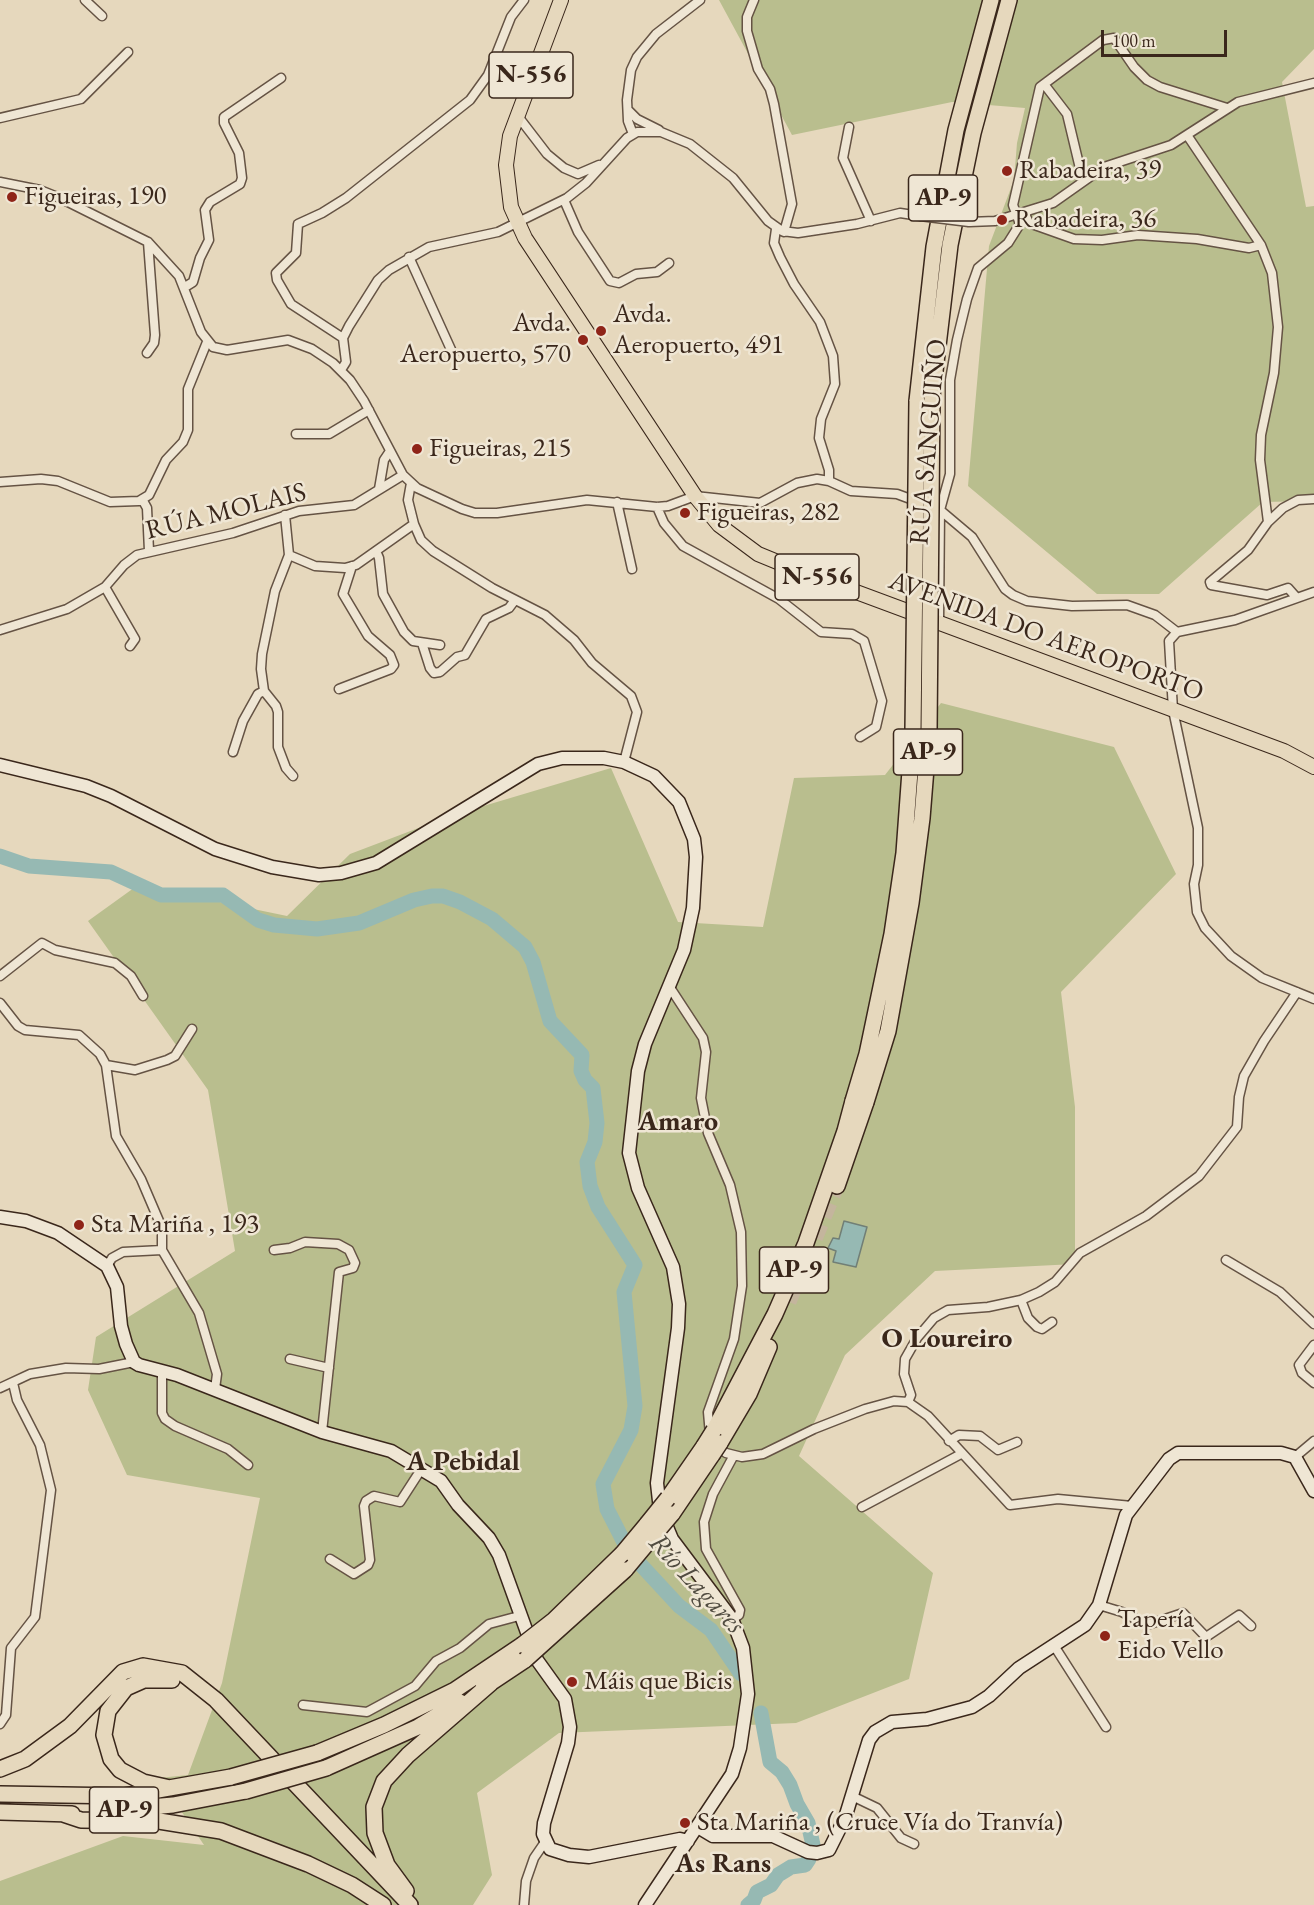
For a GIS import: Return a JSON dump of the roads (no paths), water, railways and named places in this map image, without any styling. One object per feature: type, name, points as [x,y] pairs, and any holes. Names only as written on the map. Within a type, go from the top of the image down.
[{"type":"highway","name":"AP-9","points":[[837,1186],[860,1101],[867,1054],[892,934],[904,853],[913,730],[924,399],[933,247],[956,130],[992,0]]},
{"type":"highway","name":"AP-9","points":[[924,399],[950,245],[973,133],[1009,0]]},
{"type":"highway","name":"AP-9","points":[[0,1812],[63,1814],[172,1805],[246,1791],[326,1768],[418,1727],[491,1683],[622,1554],[668,1498],[719,1447],[806,1243],[845,1131],[860,1101]]},
{"type":"highway","name":"AP-9","points":[[0,1794],[124,1796],[231,1777],[317,1753],[384,1725],[523,1653],[625,1570],[672,1514],[719,1447],[749,1394],[789,1302]]},
{"type":"highway","points":[[0,1769],[25,1759],[70,1726],[123,1672],[142,1666],[182,1673],[216,1700],[410,1905]]},
{"type":"highway","points":[[170,1788],[143,1782],[120,1770],[111,1760],[106,1746],[105,1721],[113,1702],[126,1688],[144,1680],[172,1680],[201,1698],[398,1905]]},
{"type":"highway","points":[[417,1905],[387,1864],[375,1833],[374,1807],[384,1781],[408,1755],[491,1683]]},
{"type":"highway","points":[[63,1814],[81,1820],[159,1821],[221,1831],[308,1864],[352,1885],[383,1905]]},
{"type":"main road","name":"AVENIDA DO AEROPORTO","points":[[561,0],[516,114],[506,165],[511,207],[517,224],[695,496],[719,525],[758,554],[1284,751],[1314,767]]},
{"type":"main road","points":[[0,765],[103,793],[215,849],[272,867],[319,875],[341,873],[376,863],[538,764],[562,758],[584,757],[624,762],[654,776],[669,791],[686,815],[694,838],[695,879],[688,936],[645,1044],[638,1071],[629,1135],[633,1172],[673,1267],[679,1304],[658,1497],[660,1510],[672,1539],[732,1619],[746,1662],[748,1694],[746,1720],[732,1774],[645,1905]]},
{"type":"main road","points":[[0,1217],[26,1221],[52,1230],[107,1266],[117,1287],[121,1326],[134,1362],[214,1389],[322,1432],[391,1451],[441,1481],[458,1505],[489,1538],[507,1575],[519,1616],[537,1660],[566,1700],[569,1713],[568,1743],[544,1823],[545,1842],[557,1853],[589,1857],[680,1839],[688,1841]]},
{"type":"main road","points":[[698,1827],[713,1836],[773,1836],[808,1852],[823,1852],[834,1844],[869,1740],[881,1727],[892,1722],[927,1719],[972,1707],[1019,1668],[1085,1625],[1098,1605],[1114,1549],[1132,1506],[1169,1459],[1178,1453],[1281,1453],[1295,1457],[1314,1491]]},
{"type":"street","points":[[86,0],[102,16]]},
{"type":"street","points":[[343,338],[291,304],[277,280],[276,273],[296,253],[298,224],[346,198],[470,100],[488,75],[511,17],[524,0]]},
{"type":"street","points":[[633,134],[628,110],[632,70],[645,45],[700,0]]},
{"type":"street","points":[[754,0],[747,17],[747,31],[758,69],[770,89],[774,104],[792,204],[774,243],[794,284],[820,321],[833,356],[835,384],[821,419],[819,438],[829,470],[829,481]]},
{"type":"street","points":[[1083,181],[1067,114],[1044,84],[1103,40],[1114,38],[1134,67],[1147,80],[1160,87],[1227,108]]},
{"type":"street","points":[[0,118],[81,99],[128,52]]},
{"type":"street","points":[[185,287],[193,282],[209,240],[205,210],[210,202],[234,189],[243,178],[238,153],[224,123],[224,117],[281,78]]},
{"type":"street","points":[[341,370],[346,362],[343,338],[378,280],[409,257],[447,242],[498,232],[564,200],[578,191],[633,134],[644,130],[661,132],[690,144],[724,170],[780,230],[798,233],[871,221],[900,213],[986,223],[1053,203],[1110,164],[1156,151],[1187,135],[1227,108],[1248,99],[1290,91],[1314,83]]},
{"type":"street","name":"RÚA SANGUIÑO","points":[[939,622],[940,510],[950,474],[950,380],[967,299],[978,268],[1015,234],[1020,224],[1020,213],[1013,205],[1040,87],[1044,84]]},
{"type":"street","points":[[628,110],[637,119],[653,125],[661,132]]},
{"type":"street","points":[[516,114],[547,154],[564,168],[578,174],[602,165]]},
{"type":"street","points":[[849,127],[843,158],[871,221]]},
{"type":"street","points":[[1187,135],[1261,245],[1272,273],[1278,327],[1274,373],[1260,443],[1268,522]]},
{"type":"street","points":[[0,182],[40,190],[60,198],[148,242],[171,265],[185,287],[207,342],[213,347],[226,350],[288,340],[312,349],[341,370],[369,410],[403,475],[411,483],[474,513],[497,513],[578,501],[617,502],[657,507],[668,506],[695,496],[760,503],[797,483],[817,479],[829,481],[850,490],[897,494],[940,510],[972,537],[1005,589],[1013,595],[1027,601],[1072,606],[1127,605],[1155,615],[1174,634]]},
{"type":"street","points":[[564,200],[578,232],[610,281],[619,283],[636,274],[657,272],[669,263]]},
{"type":"street","points":[[1020,213],[1029,223],[1074,239],[1102,240],[1138,235],[1197,239],[1249,248],[1261,245]]},
{"type":"street","points":[[147,353],[154,343],[155,335],[148,242]]},
{"type":"street","points":[[409,257],[453,354]]},
{"type":"street","points":[[0,482],[58,481],[97,499],[110,502],[142,499],[149,495],[157,483],[166,460],[183,442],[188,430],[189,388],[207,342]]},
{"type":"street","points":[[296,434],[329,435],[369,410]]},
{"type":"street","points":[[379,489],[384,460],[390,451]]},
{"type":"street","name":"RÚA MOLAIS","points":[[0,630],[67,609],[105,587],[130,560],[149,551],[233,533],[285,514],[344,508],[363,501],[403,475]]},
{"type":"street","points":[[411,483],[408,500],[421,540],[433,551],[515,600],[545,615],[558,625],[592,663],[635,703],[637,712],[624,762]]},
{"type":"street","points":[[142,499],[147,508],[149,551]]},
{"type":"street","points":[[1296,597],[1288,588],[1267,595],[1211,585],[1210,582],[1248,550],[1268,522],[1283,508],[1298,500],[1314,499]]},
{"type":"street","points":[[617,502],[632,569]]},
{"type":"street","points":[[657,507],[664,523],[683,546],[779,599],[821,632],[852,634],[864,641],[882,701],[876,728],[860,737]]},
{"type":"street","points":[[285,514],[289,555],[275,591],[262,654],[264,691],[276,706],[278,747],[286,768],[293,776]]},
{"type":"street","points":[[289,555],[315,566],[351,566],[414,524]]},
{"type":"street","points":[[376,551],[389,609],[404,632],[413,641],[440,645]]},
{"type":"street","points":[[339,690],[392,669],[394,664],[390,655],[368,636],[343,594],[351,566]]},
{"type":"street","points":[[105,587],[135,639],[130,646]]},
{"type":"street","points":[[1314,592],[1235,620],[1174,634],[1169,641],[1173,710],[1198,828],[1198,865],[1194,884],[1197,912],[1205,928],[1231,956],[1262,978],[1314,999]]},
{"type":"street","points":[[422,643],[430,668],[434,672],[440,672],[457,657],[465,655],[486,619],[509,608],[515,600]]},
{"type":"street","points":[[233,752],[243,721],[258,694],[264,691]]},
{"type":"street","points":[[0,976],[42,944],[55,950],[115,963],[131,976],[143,996]]},
{"type":"street","points":[[669,986],[703,1038],[706,1052],[701,1098],[708,1133],[730,1185],[741,1232],[742,1286],[734,1339],[708,1412],[712,1440],[719,1447],[750,1457],[763,1454],[814,1429],[865,1409],[894,1401],[908,1402],[928,1416],[1010,1505],[1058,1499],[1132,1506]]},
{"type":"street","points":[[908,1402],[911,1395],[904,1374],[905,1359],[917,1338],[934,1318],[948,1310],[988,1307],[1021,1300],[1055,1282],[1080,1253],[1146,1216],[1199,1176],[1237,1127],[1239,1097],[1244,1076],[1264,1041],[1298,992]]},
{"type":"street","points":[[0,1003],[18,1026],[25,1030],[79,1035],[93,1045],[106,1065],[116,1136],[141,1179],[162,1228],[162,1250],[199,1313],[217,1374],[214,1389]]},
{"type":"street","points":[[106,1065],[135,1070],[167,1060],[175,1056],[192,1029]]},
{"type":"street","points":[[274,1250],[290,1248],[305,1242],[338,1244],[349,1250],[355,1263],[352,1268],[339,1272],[322,1432]]},
{"type":"street","points":[[107,1266],[112,1258],[123,1252],[162,1250]]},
{"type":"street","points":[[1226,1260],[1280,1292],[1314,1324]]},
{"type":"street","points":[[1021,1300],[1028,1318],[1036,1327],[1042,1329],[1052,1322]]},
{"type":"street","points":[[1314,1345],[1299,1365],[1302,1373],[1314,1383]]},
{"type":"street","points":[[290,1359],[329,1368]]},
{"type":"street","points":[[0,1388],[39,1373],[66,1368],[99,1369],[134,1362]]},
{"type":"street","points":[[162,1371],[162,1413],[165,1419],[175,1426],[228,1449],[248,1465]]},
{"type":"street","points":[[0,1724],[6,1715],[11,1648],[35,1617],[51,1490],[40,1445],[18,1400],[13,1383]]},
{"type":"street","points":[[949,1441],[959,1435],[980,1436],[998,1450],[1017,1442]]},
{"type":"street","points":[[1295,1457],[1314,1441]]},
{"type":"street","points":[[719,1447],[713,1494],[704,1529],[706,1549],[740,1610],[739,1615],[732,1619]]},
{"type":"street","points":[[862,1507],[961,1454]]},
{"type":"street","points":[[330,1559],[354,1574],[368,1565],[370,1560],[364,1506],[366,1501],[374,1496],[400,1503],[422,1468]]},
{"type":"street","points":[[1098,1605],[1122,1612],[1147,1625],[1183,1613],[1206,1636],[1239,1615],[1251,1626]]},
{"type":"street","points":[[303,1705],[367,1712],[415,1686],[436,1661],[460,1648],[489,1624],[519,1616]]},
{"type":"street","points":[[1053,1644],[1106,1727]]},
{"type":"street","points":[[852,1796],[871,1803],[901,1838],[914,1844]]},
{"type":"street","points":[[524,1905],[526,1881],[534,1858],[545,1842]]},
{"type":"water","points":[[844,1221],[867,1227],[856,1267],[833,1262],[836,1251],[828,1248],[833,1238],[839,1239]]},
{"type":"waterway","name":"Río Lagares","points":[[0,856],[29,866],[111,872],[161,895],[223,895],[258,920],[274,925],[317,929],[359,923],[414,900],[443,896],[492,919],[525,947],[533,962],[550,1021],[582,1055],[581,1071],[585,1080],[593,1088],[597,1123],[595,1142],[587,1162],[590,1186],[598,1207],[635,1265],[624,1292],[635,1406],[631,1430],[603,1484],[607,1509],[629,1552],[679,1606],[711,1630],[741,1674]]},
{"type":"waterway","name":"Río Lagares","points":[[761,1713],[770,1762],[782,1772],[790,1785],[797,1804],[808,1823],[813,1845]]},
{"type":"waterway","name":"Río Lagares","points":[[748,1905],[754,1900],[757,1892],[771,1885],[778,1875],[791,1867],[805,1865],[809,1859]]},
{"type":"tunnel","points":[[789,1302],[837,1186]]},
{"type":"place","name":"Rabadeira, 39","points":[[1007,171]]},
{"type":"place","name":"Figueiras, 190","points":[[12,197]]},
{"type":"place","name":"Rabadeira, 36","points":[[1002,220]]},
{"type":"place","name":"Avda. Aeropuerto, 491","points":[[601,331]]},
{"type":"place","name":"Avda. Aeropuerto, 570","points":[[583,340]]},
{"type":"place","name":"Figueiras, 215","points":[[417,449]]},
{"type":"place","name":"Figueiras, 282","points":[[685,513]]},
{"type":"place","name":"Sta Mariña , 193","points":[[79,1225]]},
{"type":"place","name":"Tapería Eido Vello","points":[[1105,1636]]},
{"type":"place","name":"Máis que Bicis","points":[[572,1682]]},
{"type":"place","name":"Sta Mariña , (Cruce Vía do Tranvía)","points":[[685,1823]]},
{"type":"district","name":"Amaro","points":[[678,1122]]},
{"type":"district","name":"O Loureiro","points":[[947,1339]]},
{"type":"district","name":"A Pebidal","points":[[463,1462]]},
{"type":"district","name":"As Rans","points":[[723,1864]]}]
